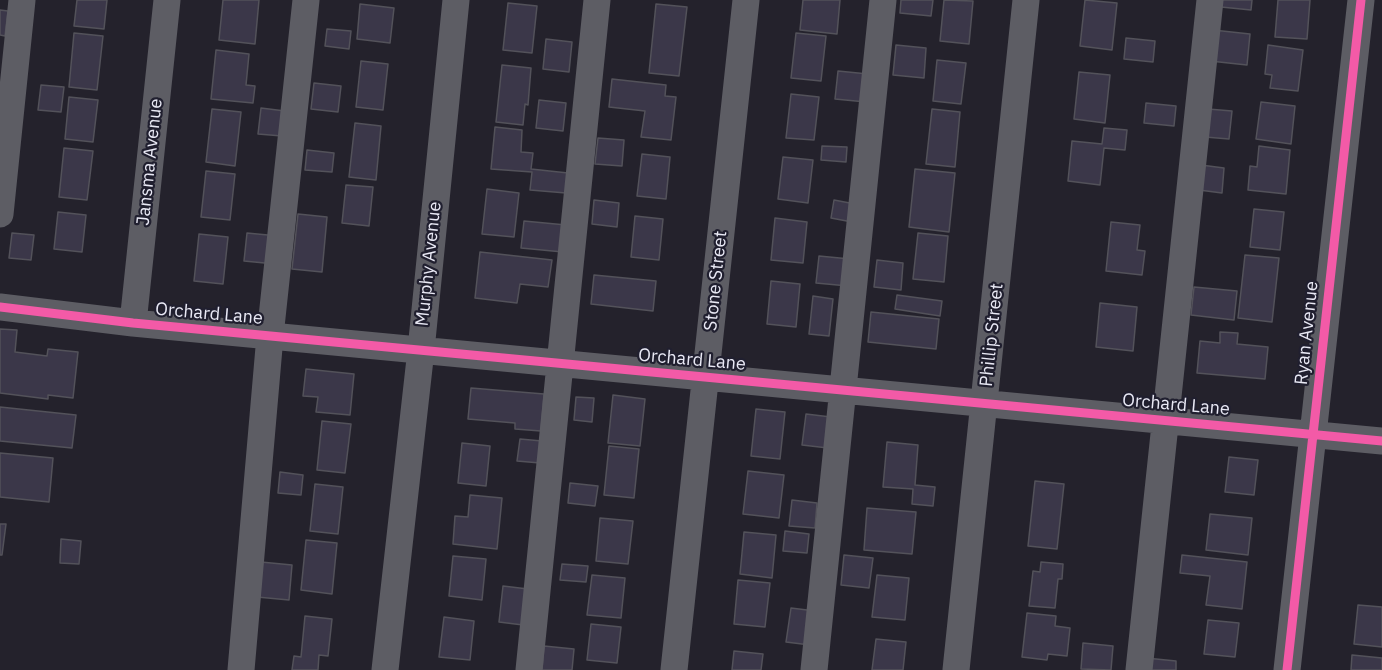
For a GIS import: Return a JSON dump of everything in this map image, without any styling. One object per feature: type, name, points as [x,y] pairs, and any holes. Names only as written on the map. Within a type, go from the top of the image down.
[{"type":"street","points":[[0,214],[22,0]]},
{"type":"street","name":"Jansma Avenue","points":[[133,323],[167,0]]},
{"type":"street","points":[[241,670],[270,336],[306,0]]},
{"type":"street","name":"Murphy Avenue","points":[[385,670],[421,350],[456,0]]},
{"type":"street","points":[[529,670],[597,0]]},
{"type":"street","name":"Stone Street","points":[[674,670],[746,0]]},
{"type":"street","points":[[814,670],[883,0]]},
{"type":"street","name":"Phillip Street","points":[[956,670],[1026,0]]},
{"type":"street","points":[[1139,670],[1210,0]]},
{"type":"street","name":"Ryan Avenue","points":[[1287,670],[1361,0]]},
{"type":"street","name":"Orchard Lane","points":[[0,307],[133,323],[1382,441]]},
{"type":"building","points":[[77,0],[107,0],[104,29],[74,26]]},
{"type":"building","points":[[223,0],[259,0],[255,44],[219,40]]},
{"type":"building","points":[[803,0],[840,0],[837,34],[800,30]]},
{"type":"building","points":[[901,0],[933,0],[931,16],[900,13]]},
{"type":"building","points":[[944,0],[973,1],[969,44],[940,41]]},
{"type":"building","points":[[1085,0],[1117,3],[1112,50],[1080,46]]},
{"type":"building","points":[[1222,0],[1252,0],[1251,10],[1221,7]]},
{"type":"building","points":[[1278,0],[1310,0],[1307,39],[1275,37]]},
{"type":"building","points":[[508,3],[537,6],[532,53],[503,50]]},
{"type":"building","points":[[360,4],[394,8],[390,43],[357,39]]},
{"type":"building","points":[[656,4],[687,7],[679,76],[649,73]]},
{"type":"building","points":[[0,10],[8,11],[5,36],[0,35]]},
{"type":"building","points":[[327,29],[351,31],[349,49],[325,46]]},
{"type":"building","points":[[1213,30],[1250,34],[1247,65],[1210,61]]},
{"type":"building","points":[[74,33],[103,36],[97,90],[69,87]]},
{"type":"building","points":[[796,33],[826,36],[821,81],[791,78]]},
{"type":"building","points":[[1126,38],[1155,41],[1153,62],[1124,59]]},
{"type":"building","points":[[546,39],[572,42],[569,72],[543,69]]},
{"type":"building","points":[[896,45],[926,48],[924,78],[893,75]]},
{"type":"building","points":[[1268,45],[1303,50],[1298,91],[1270,88],[1272,75],[1265,74]]},
{"type":"building","points":[[216,50],[249,54],[246,85],[255,86],[253,103],[211,99]]},
{"type":"building","points":[[937,60],[966,63],[961,104],[933,101]]},
{"type":"building","points":[[361,61],[388,64],[383,110],[356,107]]},
{"type":"building","points":[[502,65],[531,68],[528,105],[525,104],[523,125],[496,122]]},
{"type":"building","points":[[838,71],[868,74],[866,102],[835,99]]},
{"type":"building","points":[[1079,72],[1110,75],[1105,123],[1074,119]]},
{"type":"building","points":[[612,79],[666,85],[665,96],[676,97],[671,140],[641,137],[645,111],[609,107]]},
{"type":"building","points":[[314,83],[341,86],[338,112],[311,109]]},
{"type":"building","points":[[41,85],[64,87],[61,112],[38,110]]},
{"type":"building","points":[[791,94],[819,97],[814,140],[786,138]]},
{"type":"building","points":[[69,97],[98,100],[93,142],[65,139]]},
{"type":"building","points":[[539,100],[566,103],[563,131],[536,128]]},
{"type":"building","points":[[1261,102],[1295,106],[1291,144],[1256,139]]},
{"type":"building","points":[[1146,103],[1176,106],[1174,126],[1144,123]]},
{"type":"building","points":[[261,108],[285,111],[282,136],[258,134]]},
{"type":"building","points":[[212,109],[241,112],[235,166],[206,162]]},
{"type":"building","points":[[932,109],[960,112],[955,167],[926,164]]},
{"type":"building","points":[[1208,109],[1232,111],[1229,139],[1205,137]]},
{"type":"building","points":[[355,123],[381,126],[376,180],[349,177]]},
{"type":"building","points":[[495,127],[522,130],[521,152],[533,153],[531,169],[568,173],[566,193],[530,190],[532,172],[491,169]]},
{"type":"building","points":[[1104,128],[1127,130],[1125,150],[1104,148],[1100,185],[1068,181],[1072,141],[1102,144]]},
{"type":"building","points":[[598,138],[624,140],[622,166],[595,164]]},
{"type":"building","points":[[822,146],[847,147],[846,162],[821,160]]},
{"type":"building","points":[[1259,146],[1290,150],[1286,194],[1248,190],[1250,166],[1257,167]]},
{"type":"building","points":[[64,148],[93,151],[87,200],[59,197]]},
{"type":"building","points":[[307,150],[334,153],[332,172],[305,170]]},
{"type":"building","points":[[642,154],[670,157],[666,199],[637,196]]},
{"type":"building","points":[[783,157],[813,160],[808,203],[778,199]]},
{"type":"building","points":[[1201,165],[1224,168],[1222,193],[1199,190]]},
{"type":"building","points":[[915,169],[955,173],[949,232],[909,227]]},
{"type":"building","points":[[206,171],[235,174],[230,220],[201,217]]},
{"type":"building","points":[[346,185],[373,187],[369,226],[342,223]]},
{"type":"building","points":[[487,189],[519,193],[514,237],[482,234]]},
{"type":"building","points":[[594,200],[619,203],[617,227],[592,224]]},
{"type":"building","points":[[834,200],[855,204],[852,222],[831,218]]},
{"type":"building","points":[[1254,209],[1284,212],[1280,250],[1250,247]]},
{"type":"building","points":[[58,212],[86,215],[82,252],[54,249]]},
{"type":"building","points":[[298,214],[327,217],[322,272],[292,269]]},
{"type":"building","points":[[635,216],[663,219],[659,260],[631,257]]},
{"type":"building","points":[[775,218],[807,222],[803,263],[771,260]]},
{"type":"building","points":[[524,221],[566,225],[563,252],[521,248]]},
{"type":"building","points":[[1111,222],[1140,225],[1137,250],[1145,251],[1142,275],[1106,271]]},
{"type":"building","points":[[12,233],[34,235],[31,260],[9,258]]},
{"type":"building","points":[[247,233],[278,236],[275,264],[244,261]]},
{"type":"building","points":[[918,233],[948,236],[944,282],[913,279]]},
{"type":"building","points":[[199,234],[228,237],[223,284],[194,281]]},
{"type":"building","points":[[480,252],[552,260],[548,287],[520,284],[517,303],[475,298]]},
{"type":"building","points":[[1245,255],[1279,258],[1272,322],[1238,318]]},
{"type":"building","points":[[819,256],[850,259],[848,286],[816,283]]},
{"type":"building","points":[[877,260],[903,263],[901,290],[874,287]]},
{"type":"building","points":[[594,275],[656,281],[653,311],[591,304]]},
{"type":"building","points":[[771,281],[800,284],[796,327],[767,324]]},
{"type":"building","points":[[1194,287],[1237,291],[1234,320],[1191,315]]},
{"type":"building","points":[[897,295],[942,301],[940,316],[895,309]]},
{"type":"building","points":[[813,296],[833,299],[829,336],[809,334]]},
{"type":"building","points":[[1100,303],[1137,307],[1133,351],[1096,347]]},
{"type":"building","points":[[871,312],[939,319],[936,349],[868,342]]},
{"type":"building","points":[[0,329],[17,330],[15,352],[47,356],[48,349],[78,352],[73,398],[48,395],[48,399],[0,393]]},
{"type":"building","points":[[1220,332],[1238,333],[1237,344],[1268,347],[1265,379],[1197,373],[1200,341],[1220,343]]},
{"type":"building","points":[[306,369],[354,374],[350,415],[316,412],[318,397],[303,396]]},
{"type":"building","points":[[471,388],[544,394],[541,431],[515,429],[515,423],[468,419]]},
{"type":"building","points":[[613,395],[645,399],[640,446],[608,443]]},
{"type":"building","points":[[576,397],[594,398],[592,422],[574,420]]},
{"type":"building","points":[[0,407],[76,415],[72,448],[0,441]]},
{"type":"building","points":[[756,409],[785,412],[780,459],[751,456]]},
{"type":"building","points":[[806,414],[831,417],[828,448],[802,445]]},
{"type":"building","points":[[322,421],[351,424],[345,473],[317,470]]},
{"type":"building","points":[[520,439],[542,441],[540,463],[517,461]]},
{"type":"building","points":[[887,442],[918,445],[915,485],[935,487],[933,506],[912,504],[913,489],[883,487]]},
{"type":"building","points":[[462,443],[490,446],[486,486],[458,483]]},
{"type":"building","points":[[609,446],[639,449],[634,498],[604,495]]},
{"type":"building","points":[[0,453],[53,458],[49,502],[0,497]]},
{"type":"building","points":[[1229,457],[1258,460],[1254,495],[1225,492]]},
{"type":"building","points":[[748,471],[784,475],[779,518],[743,514]]},
{"type":"building","points":[[280,472],[303,475],[301,495],[278,493]]},
{"type":"building","points":[[1035,481],[1064,484],[1057,549],[1028,546]]},
{"type":"building","points":[[570,483],[598,486],[595,506],[568,503]]},
{"type":"building","points":[[315,484],[343,487],[338,534],[310,531]]},
{"type":"building","points":[[470,495],[502,498],[497,549],[453,544],[455,516],[468,517]]},
{"type":"building","points":[[792,500],[817,503],[815,528],[789,526]]},
{"type":"building","points":[[867,508],[916,512],[912,554],[864,550]]},
{"type":"building","points":[[1210,514],[1252,518],[1248,555],[1206,550]]},
{"type":"building","points":[[600,518],[633,521],[628,564],[596,561]]},
{"type":"building","points":[[0,524],[6,524],[2,555],[0,555]]},
{"type":"building","points":[[785,531],[809,534],[807,553],[783,551]]},
{"type":"building","points":[[744,532],[776,535],[772,578],[740,574]]},
{"type":"building","points":[[61,539],[81,541],[79,564],[60,563]]},
{"type":"building","points":[[306,540],[337,543],[332,594],[301,590]]},
{"type":"building","points":[[844,555],[873,558],[869,588],[841,585]]},
{"type":"building","points":[[1182,555],[1247,562],[1242,609],[1206,605],[1210,576],[1180,573]]},
{"type":"building","points":[[453,556],[486,559],[482,600],[449,596]]},
{"type":"building","points":[[261,562],[292,565],[289,600],[257,597]]},
{"type":"building","points":[[1041,562],[1063,564],[1062,579],[1058,579],[1055,608],[1029,606],[1033,571],[1040,572]]},
{"type":"building","points":[[562,564],[588,566],[586,582],[560,580]]},
{"type":"building","points":[[592,575],[625,578],[621,618],[587,615]]},
{"type":"building","points":[[877,575],[909,578],[905,620],[872,617]]},
{"type":"building","points":[[738,580],[770,583],[765,627],[734,624]]},
{"type":"building","points":[[503,586],[528,589],[523,625],[499,622]]},
{"type":"building","points":[[1358,605],[1382,607],[1382,647],[1354,644]]},
{"type":"building","points":[[791,608],[815,611],[810,645],[786,642]]},
{"type":"building","points":[[1027,613],[1056,616],[1055,626],[1070,628],[1067,656],[1048,654],[1047,660],[1022,657]]},
{"type":"building","points":[[305,616],[332,619],[328,656],[319,655],[318,670],[292,670],[294,656],[301,657]]},
{"type":"building","points":[[444,617],[474,621],[470,660],[439,657]]},
{"type":"building","points":[[1208,620],[1239,623],[1235,657],[1204,654]]},
{"type":"building","points":[[591,624],[621,627],[617,663],[587,660]]},
{"type":"building","points":[[876,639],[906,642],[903,670],[872,670]]},
{"type":"building","points":[[1083,643],[1113,646],[1111,670],[1081,669]]},
{"type":"building","points":[[544,646],[574,649],[572,670],[542,670]]},
{"type":"building","points":[[734,651],[763,654],[761,670],[732,670]]},
{"type":"building","points":[[1352,655],[1382,658],[1382,670],[1351,670]]},
{"type":"building","points":[[1146,658],[1176,661],[1176,670],[1145,670]]},
{"type":"cycle path","points":[[1287,670],[1361,0]]},
{"type":"cycle path","points":[[0,307],[133,323],[1382,441]]}]
